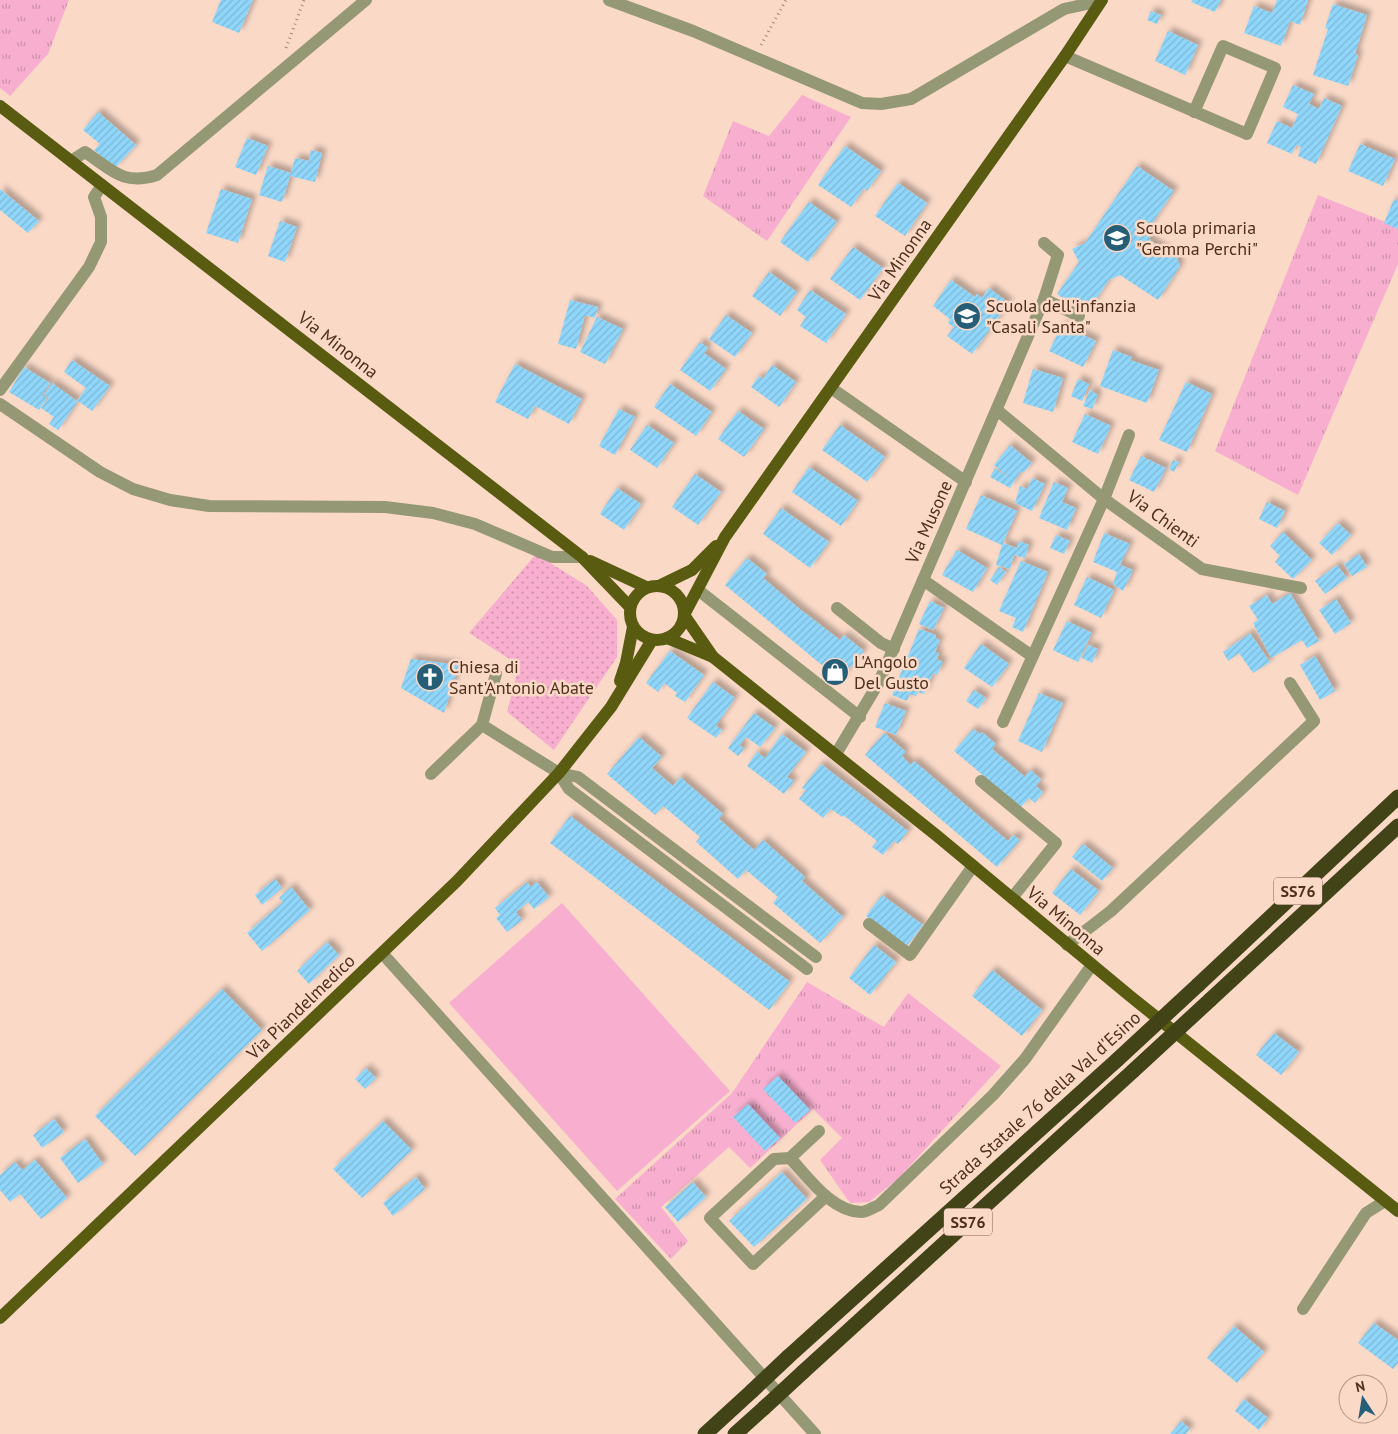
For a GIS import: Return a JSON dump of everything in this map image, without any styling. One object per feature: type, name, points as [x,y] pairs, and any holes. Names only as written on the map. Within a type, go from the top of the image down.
[{"type":"highway","name":"Strada Statale 76 della Val d'Esino","points":[[705,1434],[1198,985],[1398,797]]},
{"type":"highway","name":"SS76","points":[[735,1434],[1134,1071],[1398,826]]},
{"type":"main road","name":"Via Minonna","points":[[667,638],[679,629],[725,537],[1065,56],[1101,1]]},
{"type":"main road","name":"Via Minonna","points":[[0,106],[582,557],[630,607],[633,599],[653,587],[692,570],[725,537]]},
{"type":"main road","name":"Via Minonna","points":[[582,557],[653,587],[666,587],[678,595],[682,602],[684,616],[713,657]]},
{"type":"main road","points":[[630,607],[630,621],[633,627],[644,637],[652,640],[667,638]]},
{"type":"main road","name":"Via Piandelmedico","points":[[611,707],[626,663],[633,627]]},
{"type":"main road","name":"Via Minonna","points":[[667,638],[713,657],[836,754],[1092,966],[1398,1211]]},
{"type":"main road","name":"Via Piandelmedico","points":[[0,1318],[457,881],[559,773],[611,707],[652,640]]},
{"type":"street","points":[[71,161],[86,152],[119,176],[139,181],[157,175],[366,0]]},
{"type":"street","name":"Via Minonna","points":[[608,0],[693,31],[862,103],[881,104],[911,99],[1064,9],[1101,1]]},
{"type":"street","points":[[1065,56],[1194,112],[1247,134],[1276,68],[1223,46],[1194,112]]},
{"type":"street","points":[[0,390],[89,267],[100,242],[101,217],[94,197],[102,185]]},
{"type":"street","name":"Via Musone","points":[[836,754],[860,717],[879,682],[1044,299],[1058,255],[1044,243]]},
{"type":"street","points":[[1044,299],[1079,316]]},
{"type":"street","points":[[831,388],[966,482]]},
{"type":"street","points":[[0,404],[100,472],[133,489],[170,500],[209,506],[385,507],[433,513],[475,524],[552,557],[582,557]]},
{"type":"street","name":"Via Chienti","points":[[996,410],[1104,499],[1202,569],[1301,588]]},
{"type":"street","points":[[1003,722],[1104,499],[1129,435]]},
{"type":"street","points":[[923,580],[1032,656]]},
{"type":"street","points":[[698,590],[860,717]]},
{"type":"street","points":[[837,608],[881,643],[894,649]]},
{"type":"street","points":[[431,774],[482,725],[496,674]]},
{"type":"street","points":[[1068,945],[1111,911],[1314,721],[1290,684]]},
{"type":"street","points":[[482,725],[559,773],[578,777],[816,957]]},
{"type":"street","points":[[559,773],[569,789],[807,969]]},
{"type":"street","points":[[981,781],[1056,843],[1012,898]]},
{"type":"street","points":[[869,924],[910,955],[973,866]]},
{"type":"street","points":[[382,953],[815,1434]]},
{"type":"street","points":[[790,1158],[826,1196],[845,1209],[862,1212],[879,1205],[1025,1059],[1092,966]]},
{"type":"street","points":[[819,1131],[790,1158],[774,1159],[710,1218],[753,1264],[826,1196]]},
{"type":"street","points":[[1303,1310],[1366,1213],[1385,1201]]},
{"type":"path","points":[[279,73],[290,34],[304,0]]},
{"type":"path","points":[[754,57],[786,0]]},
{"type":"green space","points":[[0,0],[69,0],[48,54],[10,96],[0,88]]},
{"type":"green space","points":[[802,95],[851,117],[767,241],[703,196],[733,121],[769,136]]},
{"type":"green space","points":[[1318,195],[1398,227],[1398,264],[1298,495],[1215,451]]},
{"type":"green space","points":[[536,554],[587,586],[617,620],[617,657],[554,750],[507,712],[519,665],[469,633]]},
{"type":"green space","points":[[562,903],[730,1091],[617,1191],[449,1003]]},
{"type":"green space","points":[[807,982],[884,1027],[908,993],[1001,1066],[898,1179],[869,1202],[850,1203],[820,1160],[842,1138],[813,1109],[750,1168],[729,1147],[661,1207],[688,1241],[671,1259],[615,1199],[732,1093]]},
{"type":"building","points":[[221,0],[253,0],[239,33],[212,22]]},
{"type":"building","points":[[1193,0],[1221,0],[1215,12],[1191,2]]},
{"type":"building","points":[[1277,0],[1308,0],[1300,25],[1290,21],[1281,46],[1244,33],[1254,6],[1272,13]]},
{"type":"building","points":[[1333,4],[1367,15],[1355,54],[1358,55],[1348,86],[1313,75],[1328,29],[1325,28]]},
{"type":"building","points":[[1151,11],[1161,15],[1157,24],[1147,20]]},
{"type":"building","points":[[1168,31],[1198,45],[1185,75],[1155,61]]},
{"type":"building","points":[[1293,85],[1314,94],[1309,104],[1319,109],[1324,98],[1342,106],[1316,164],[1298,156],[1301,147],[1296,145],[1292,154],[1267,143],[1277,121],[1292,128],[1298,114],[1283,107]]},
{"type":"building","points":[[98,112],[136,145],[115,168],[94,150],[100,144],[83,130]]},
{"type":"building","points":[[247,138],[268,146],[256,175],[235,167]]},
{"type":"building","points":[[1360,144],[1395,159],[1383,186],[1348,171]]},
{"type":"building","points":[[845,146],[881,171],[867,191],[864,188],[851,207],[818,185]]},
{"type":"building","points":[[311,150],[322,153],[315,182],[290,176],[295,158],[309,161]]},
{"type":"building","points":[[268,166],[291,173],[282,202],[259,195]]},
{"type":"building","points":[[1137,166],[1174,191],[1146,232],[1151,241],[1177,258],[1180,266],[1158,300],[1120,275],[1109,280],[1086,314],[1057,294],[1079,262],[1072,249],[1085,243]]},
{"type":"building","points":[[898,183],[927,203],[905,236],[875,216]]},
{"type":"building","points":[[0,189],[39,221],[28,233],[0,210]]},
{"type":"building","points":[[221,189],[252,199],[238,243],[206,233]]},
{"type":"building","points":[[1394,199],[1398,201],[1398,229],[1384,223]]},
{"type":"building","points":[[809,202],[837,222],[808,262],[780,242]]},
{"type":"building","points":[[280,221],[297,227],[285,262],[268,256]]},
{"type":"building","points":[[853,247],[883,268],[860,300],[830,279]]},
{"type":"building","points":[[769,272],[797,292],[780,316],[752,296]]},
{"type":"building","points":[[951,280],[975,297],[977,294],[982,298],[989,288],[1009,303],[972,354],[947,336],[954,327],[948,323],[950,319],[933,306]]},
{"type":"building","points":[[810,290],[846,314],[826,343],[800,326],[806,317],[797,310]]},
{"type":"building","points":[[570,300],[598,307],[595,318],[585,315],[576,349],[558,344]]},
{"type":"building","points":[[726,315],[752,333],[735,357],[709,339]]},
{"type":"building","points":[[597,317],[623,329],[605,364],[580,352]]},
{"type":"building","points":[[1062,325],[1096,341],[1083,367],[1049,351]]},
{"type":"building","points":[[700,342],[708,348],[704,353],[726,369],[710,391],[680,370]]},
{"type":"building","points":[[1113,350],[1132,357],[1130,360],[1159,370],[1147,403],[1100,386]]},
{"type":"building","points":[[72,360],[110,386],[92,411],[78,401],[58,430],[49,424],[54,417],[41,408],[48,399],[51,400],[44,395],[52,383],[77,401],[86,388],[64,372]]},
{"type":"building","points":[[515,364],[582,399],[569,424],[535,406],[528,419],[495,402]]},
{"type":"building","points":[[772,365],[796,382],[779,407],[751,387],[759,376],[763,379]]},
{"type":"building","points":[[24,367],[50,383],[42,396],[47,398],[39,410],[9,392]]},
{"type":"building","points":[[1033,369],[1063,378],[1053,412],[1023,403]]},
{"type":"building","points":[[1078,379],[1089,384],[1082,401],[1071,396]]},
{"type":"building","points":[[1186,382],[1212,394],[1187,452],[1159,440]]},
{"type":"building","points":[[670,384],[712,412],[696,436],[654,407]]},
{"type":"building","points":[[1090,390],[1098,395],[1092,409],[1083,406]]},
{"type":"building","points":[[619,409],[635,417],[615,455],[599,446]]},
{"type":"building","points":[[738,411],[764,429],[744,457],[718,439]]},
{"type":"building","points":[[1085,414],[1111,426],[1098,454],[1072,442]]},
{"type":"building","points":[[647,425],[674,443],[657,468],[630,450]]},
{"type":"building","points":[[840,425],[885,457],[867,482],[822,450]]},
{"type":"building","points":[[1010,445],[1032,463],[1023,473],[1021,471],[1010,488],[990,477],[995,468],[1011,479],[994,465]]},
{"type":"building","points":[[1141,456],[1166,468],[1154,492],[1129,480]]},
{"type":"building","points":[[1173,460],[1179,462],[1174,472],[1169,469]]},
{"type":"building","points":[[809,467],[858,501],[841,526],[792,492]]},
{"type":"building","points":[[695,474],[721,492],[698,525],[672,507]]},
{"type":"building","points":[[1032,478],[1045,484],[1032,511],[1015,503],[1020,486],[1027,489]]},
{"type":"building","points":[[1054,482],[1068,488],[1062,502],[1076,508],[1067,530],[1039,518]]},
{"type":"building","points":[[617,488],[641,504],[624,530],[600,514]]},
{"type":"building","points":[[981,495],[1017,511],[1003,543],[1017,548],[1019,541],[1029,545],[1025,558],[1014,555],[1010,569],[996,565],[1002,545],[966,529]]},
{"type":"building","points":[[1267,502],[1285,511],[1277,528],[1259,519]]},
{"type":"building","points":[[781,508],[829,542],[810,568],[763,534]]},
{"type":"building","points":[[1338,523],[1351,535],[1332,555],[1319,543]]},
{"type":"building","points":[[1283,532],[1312,560],[1293,579],[1275,562],[1280,556],[1270,546]]},
{"type":"building","points":[[1104,533],[1130,544],[1120,565],[1133,570],[1123,591],[1113,584],[1117,572],[1093,562]]},
{"type":"building","points":[[1056,535],[1070,541],[1064,554],[1050,548]]},
{"type":"building","points":[[957,550],[987,568],[973,592],[942,575]]},
{"type":"building","points":[[1359,554],[1367,567],[1352,576],[1344,564]]},
{"type":"building","points":[[747,558],[767,574],[763,578],[801,610],[840,640],[844,635],[864,651],[840,680],[725,585]]},
{"type":"building","points":[[1021,561],[1048,572],[1023,632],[1012,627],[1016,618],[999,611]]},
{"type":"building","points":[[1337,565],[1347,578],[1325,594],[1315,581]]},
{"type":"building","points":[[999,567],[1006,572],[997,585],[990,580]]},
{"type":"building","points":[[1087,577],[1114,590],[1101,618],[1074,605]]},
{"type":"building","points":[[1290,593],[1319,641],[1307,648],[1302,640],[1271,658],[1253,623],[1258,620],[1249,606],[1267,595],[1272,604]]},
{"type":"building","points":[[1336,599],[1351,623],[1335,634],[1319,610]]},
{"type":"building","points":[[930,601],[944,608],[933,630],[919,624]]},
{"type":"building","points":[[1067,621],[1092,633],[1078,662],[1053,650]]},
{"type":"building","points":[[919,629],[936,635],[935,638],[940,640],[935,652],[939,653],[937,659],[943,662],[937,675],[933,673],[924,694],[918,692],[916,696],[910,694],[907,701],[892,695]]},
{"type":"building","points":[[1250,633],[1270,662],[1253,673],[1239,653],[1228,661],[1223,652]]},
{"type":"building","points":[[981,644],[1009,664],[992,687],[964,668]]},
{"type":"building","points":[[1088,645],[1098,649],[1092,663],[1082,658]]},
{"type":"building","points":[[670,651],[704,675],[685,702],[675,696],[677,693],[664,683],[658,692],[646,683]]},
{"type":"building","points":[[1315,656],[1335,691],[1320,700],[1300,665]]},
{"type":"building","name":"Chiesa di Sant'Antonio Abate","points":[[411,659],[459,665],[444,713],[401,688]]},
{"type":"building","points":[[713,682],[735,698],[716,726],[722,730],[716,738],[687,718]]},
{"type":"building","points":[[974,690],[986,698],[978,709],[966,701]]},
{"type":"building","points":[[1039,693],[1063,703],[1042,752],[1018,741]]},
{"type":"building","points":[[885,703],[906,711],[896,735],[875,727]]},
{"type":"building","points":[[754,713],[775,728],[760,747],[746,737],[740,745],[744,749],[738,756],[728,748]]},
{"type":"building","points":[[973,729],[980,734],[982,732],[996,744],[992,749],[1025,777],[1030,770],[1041,779],[1036,786],[1043,792],[1035,803],[1029,798],[1021,807],[954,751]]},
{"type":"building","points":[[884,733],[906,752],[902,756],[911,765],[914,761],[1008,841],[1013,835],[1020,840],[997,867],[865,755]]},
{"type":"building","points":[[782,734],[806,752],[787,777],[794,781],[784,794],[747,766],[757,752],[765,758]]},
{"type":"building","points":[[639,737],[662,757],[652,768],[673,786],[680,777],[723,814],[719,819],[754,850],[763,840],[805,877],[802,881],[843,917],[820,943],[773,903],[778,897],[746,870],[738,879],[696,842],[700,837],[663,806],[655,815],[607,774]]},
{"type":"building","points":[[821,764],[908,831],[898,844],[894,841],[883,855],[872,847],[877,841],[843,815],[842,817],[831,809],[823,818],[799,799],[806,790],[802,788]]},
{"type":"building","points":[[570,816],[790,982],[769,1010],[550,843]]},
{"type":"building","points":[[1083,844],[1113,868],[1102,881],[1072,857]]},
{"type":"building","points":[[1071,869],[1099,891],[1080,915],[1052,893]]},
{"type":"building","points":[[275,879],[282,888],[262,905],[255,895]]},
{"type":"building","points":[[527,882],[531,887],[537,882],[549,897],[534,909],[528,902],[516,912],[522,920],[507,932],[496,918],[500,915],[495,908]]},
{"type":"building","points":[[291,887],[310,910],[262,951],[247,933],[283,902],[279,898]]},
{"type":"building","points":[[882,895],[923,925],[907,946],[866,916]]},
{"type":"building","points":[[327,942],[339,955],[309,984],[297,971]]},
{"type":"building","points":[[874,945],[896,962],[870,995],[849,978]]},
{"type":"building","points":[[992,970],[1042,1010],[1022,1036],[972,996]]},
{"type":"building","points":[[222,989],[262,1030],[135,1156],[95,1116]]},
{"type":"building","points":[[1274,1033],[1299,1052],[1281,1075],[1256,1055]]},
{"type":"building","points":[[366,1068],[376,1078],[365,1089],[355,1079]]},
{"type":"building","points":[[778,1076],[810,1110],[795,1123],[763,1089]]},
{"type":"building","points":[[748,1104],[780,1138],[765,1151],[733,1117]]},
{"type":"building","points":[[54,1119],[64,1132],[42,1148],[33,1135]]},
{"type":"building","points":[[383,1121],[412,1150],[362,1198],[333,1169]]},
{"type":"building","points":[[85,1139],[103,1164],[78,1183],[60,1158]]},
{"type":"building","points":[[35,1160],[67,1198],[41,1219],[20,1194],[10,1202],[0,1190],[0,1175],[15,1162],[22,1170]]},
{"type":"building","points":[[782,1172],[807,1199],[754,1247],[729,1221]]},
{"type":"building","points":[[416,1177],[425,1189],[393,1216],[383,1203]]},
{"type":"building","points":[[693,1182],[706,1197],[678,1222],[665,1207]]},
{"type":"building","points":[[1374,1323],[1398,1340],[1398,1363],[1393,1369],[1358,1343]]},
{"type":"building","points":[[1234,1326],[1264,1352],[1237,1383],[1207,1358]]},
{"type":"building","points":[[1244,1399],[1268,1418],[1259,1430],[1235,1411]]},
{"type":"building","points":[[1181,1421],[1190,1429],[1186,1434],[1170,1434]]},
{"type":"place","name":"Scuola primaria \"Gemma Perchi\"","points":[[1117,238]]},
{"type":"place","name":"Scuola dell'infanzia \"Casali Santa\"","points":[[967,316]]},
{"type":"place","name":"L'Angolo Del Gusto","points":[[835,672]]},
{"type":"place","name":"Chiesa di Sant'Antonio Abate","points":[[430,677]]}]
